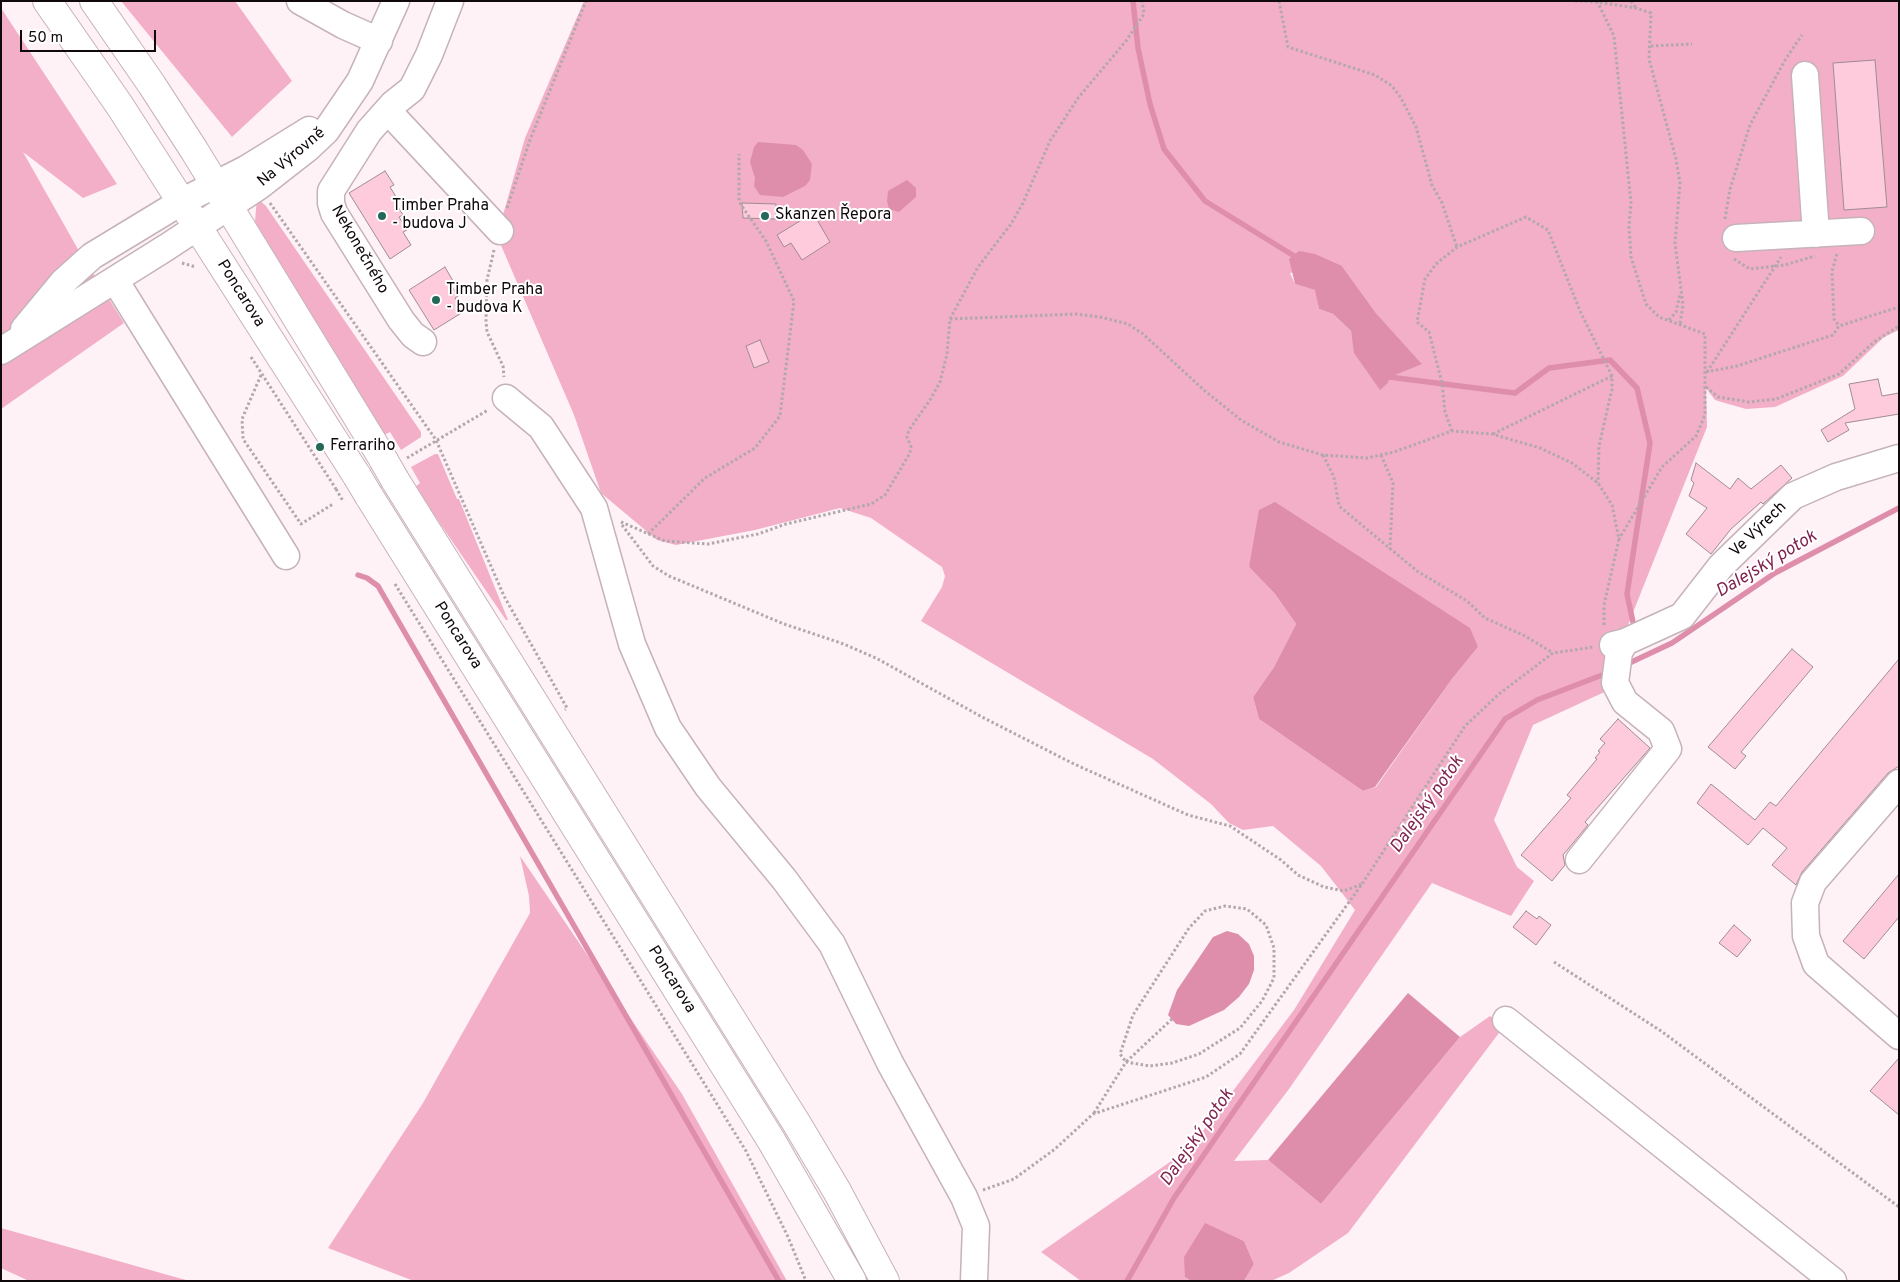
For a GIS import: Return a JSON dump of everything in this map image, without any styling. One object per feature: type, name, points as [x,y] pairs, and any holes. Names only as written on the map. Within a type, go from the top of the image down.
[{"type":"main road","name":"Poncarova","points":[[47,1],[120,106],[197,227],[354,487],[771,1140],[852,1281]]},
{"type":"main road","name":"Poncarova","points":[[94,1],[152,85],[394,466],[546,722],[837,1192],[885,1281]]},
{"type":"street","points":[[300,1],[343,25],[380,41]]},
{"type":"street","name":"Na Výrovně","points":[[221,195],[252,165],[324,120],[347,101],[360,82],[380,41],[396,1]]},
{"type":"street","name":"Nekonečného","points":[[423,342],[413,335],[401,320],[334,213],[330,203],[331,191],[369,131],[394,117],[412,89],[429,55],[450,1]]},
{"type":"street","points":[[1805,75],[1809,241]]},
{"type":"street","points":[[394,117],[500,231]]},
{"type":"street","points":[[7,348],[63,282],[92,256],[181,202],[221,195]]},
{"type":"street","points":[[7,348],[197,227],[221,195]]},
{"type":"street","points":[[1731,239],[1809,241],[1852,232]]},
{"type":"street","points":[[115,280],[286,556]]},
{"type":"street","points":[[506,398],[541,427],[594,508],[632,644],[668,728],[708,787],[784,879],[832,944],[890,1063],[964,1197],[976,1226],[974,1281]]},
{"type":"street","name":"Ve Výrech","points":[[1617,659],[1682,616],[1721,566],[1793,496],[1836,477],[1899,458]]},
{"type":"street","points":[[1579,860],[1668,749],[1661,731],[1625,702],[1617,659]]},
{"type":"street","points":[[1899,783],[1813,882],[1805,903],[1806,936],[1816,964],[1899,1036]]},
{"type":"street","points":[[1506,1020],[1833,1281]]},
{"type":"path","points":[[394,466],[506,398],[503,366],[491,345],[486,321],[486,280],[530,140],[586,1]]},
{"type":"path","points":[[1142,1],[1144,14],[1078,98],[1050,141],[1023,203],[1011,224],[978,267],[950,319],[948,354],[940,382],[909,430],[907,437],[911,447],[910,453],[885,495],[871,504],[734,540],[708,544],[665,540],[620,522],[653,566],[669,576],[784,624],[841,643],[876,658],[982,718],[1074,764],[1188,815],[1230,826],[1281,860],[1298,875],[1324,887],[1344,891],[1362,884]]},
{"type":"path","points":[[1279,1],[1288,47],[1375,75],[1392,86],[1401,98],[1416,127],[1432,185],[1442,204],[1457,247]]},
{"type":"path","points":[[1575,1],[1597,2],[1636,8],[1651,13],[1649,59],[1676,159],[1680,183],[1676,242],[1683,305],[1680,324]]},
{"type":"path","points":[[1630,1],[1636,8]]},
{"type":"path","points":[[1323,455],[1334,477],[1339,506],[1417,571],[1467,601],[1485,618],[1525,636],[1553,653],[1617,659],[1604,630],[1604,605],[1619,539],[1662,467],[1696,436],[1705,415],[1705,334],[1659,317],[1646,304],[1632,257],[1628,226],[1631,203],[1614,36],[1597,2]]},
{"type":"path","points":[[1802,35],[1785,60],[1750,125],[1730,189],[1731,239],[1735,262],[1750,269],[1775,266],[1809,241]]},
{"type":"path","points":[[1651,46],[1692,44]]},
{"type":"path","points":[[648,534],[704,478],[754,448],[780,416],[794,301],[766,241],[739,202],[739,154]]},
{"type":"path","points":[[265,196],[436,440],[504,596],[567,708],[546,722]]},
{"type":"path","points":[[1452,431],[1445,412],[1442,382],[1429,332],[1417,322],[1425,279],[1436,264],[1457,247],[1526,217],[1548,230],[1580,311],[1612,376],[1612,389],[1599,446],[1598,483]]},
{"type":"path","points":[[1839,326],[1834,319],[1832,271],[1834,259],[1852,232]]},
{"type":"path","points":[[1706,372],[1775,266],[1809,241]]},
{"type":"path","points":[[1669,320],[1676,312],[1681,290]]},
{"type":"path","points":[[1706,372],[1728,368],[1833,335],[1839,326],[1899,307]]},
{"type":"path","points":[[950,319],[1076,314],[1100,317],[1128,324],[1143,334],[1205,391],[1241,420],[1279,442],[1323,455],[1367,458],[1452,431],[1492,434],[1540,448],[1572,463],[1598,483],[1612,505],[1619,539]]},
{"type":"path","points":[[1706,387],[1718,397],[1749,402],[1776,399],[1839,374],[1874,342],[1899,326]]},
{"type":"path","points":[[334,504],[301,524],[243,439],[242,419],[262,374],[354,487]]},
{"type":"path","points":[[1492,434],[1612,376]]},
{"type":"path","points":[[1381,455],[1393,483],[1390,550]]},
{"type":"path","points":[[390,576],[746,1151],[788,1236],[806,1281]]},
{"type":"path","points":[[1093,1114],[1206,1077],[1240,1054],[1362,884],[1465,726],[1499,694],[1553,653]]},
{"type":"path","points":[[1225,906],[1247,909],[1266,924],[1274,948],[1274,978],[1262,1001],[1240,1028],[1199,1054],[1172,1063],[1150,1066],[1126,1062],[1120,1054],[1134,1015],[1189,928],[1205,912],[1225,906]]},
{"type":"path","points":[[1554,962],[1660,1031],[1899,1207]]},
{"type":"path","points":[[964,1197],[1014,1179],[1055,1149],[1093,1114],[1126,1062],[1172,1019]]},
{"type":"shaded area","points":[[121,1],[235,1],[292,81],[232,137]]},
{"type":"shaded area","points":[[584,1],[1898,1],[1899,330],[1884,337],[1843,376],[1775,407],[1746,409],[1715,400],[1706,388],[1707,427],[1628,625],[1624,683],[1533,725],[1494,820],[1517,867],[1534,881],[1511,916],[1432,883],[1289,1089],[1234,1161],[1268,1160],[1321,1204],[1460,1037],[1490,1016],[1505,1025],[1348,1233],[1289,1273],[1271,1281],[1244,1281],[1254,1264],[1244,1241],[1205,1224],[1185,1277],[1191,1281],[1081,1281],[1041,1252],[1190,1148],[1294,1010],[1355,910],[1321,866],[1273,826],[1243,830],[1229,823],[1211,804],[1153,759],[921,621],[942,587],[945,576],[942,567],[871,518],[840,508],[755,530],[676,545],[657,540],[601,493],[574,415],[497,236],[525,138]],"holes":[[[1342,266],[1376,313],[1421,363],[1389,377],[1388,383],[1380,389],[1355,353],[1351,331],[1333,314],[1319,309],[1316,290],[1295,284],[1290,273]],[[1253,553],[1478,647],[1452,679],[1376,787],[1363,791],[1259,719],[1253,697],[1274,667],[1296,624],[1275,594],[1249,567]]]},
{"type":"shaded area","points":[[1,8],[117,184],[83,198],[23,152],[79,251],[124,323],[1,409]]},
{"type":"shaded area","points":[[758,142],[796,145],[803,150],[812,164],[810,180],[805,186],[783,197],[760,195],[754,186],[755,178],[750,162],[754,147]]},
{"type":"shaded area","points":[[907,180],[916,188],[916,197],[899,212],[889,209],[887,201],[888,191]]},
{"type":"shaded area","points":[[257,198],[266,206],[421,432],[421,437],[401,450],[390,432],[384,435],[260,238],[255,221]]},
{"type":"shaded area","points":[[1299,251],[1315,254],[1342,266],[1376,313],[1422,364],[1390,377],[1388,383],[1380,390],[1354,353],[1351,331],[1333,314],[1319,309],[1315,290],[1295,284],[1289,259]]},
{"type":"shaded area","points":[[438,454],[457,499],[459,499],[508,620],[506,620],[415,487],[420,483],[411,467]]},
{"type":"shaded area","points":[[1275,502],[1470,628],[1478,647],[1452,679],[1375,787],[1363,791],[1259,719],[1253,697],[1274,667],[1296,624],[1275,594],[1249,567],[1259,510]]},
{"type":"shaded area","points":[[520,856],[682,1094],[787,1281],[414,1281],[328,1248],[423,1103],[530,913],[529,896]]},
{"type":"shaded area","points":[[1227,931],[1238,934],[1249,944],[1254,956],[1254,970],[1249,984],[1239,997],[1224,1010],[1189,1026],[1176,1024],[1168,1015],[1177,990],[1213,937]]},
{"type":"shaded area","points":[[1408,993],[1460,1037],[1321,1204],[1268,1160]]},
{"type":"shaded area","points":[[1205,1223],[1244,1241],[1254,1264],[1244,1281],[1191,1281],[1185,1277],[1184,1257]]},
{"type":"shaded area","points":[[1,1228],[190,1281],[29,1281],[1,1268]]},
{"type":"building","points":[[1875,60],[1887,207],[1844,210],[1833,63]]},
{"type":"building","name":"Timber Praha - budova J","points":[[385,171],[394,185],[390,187],[398,200],[395,202],[403,215],[399,217],[407,230],[403,232],[411,245],[390,259],[349,193]]},
{"type":"building","points":[[742,203],[776,204],[776,219],[743,218]]},
{"type":"building","points":[[813,213],[830,242],[802,260],[791,243],[784,247],[777,235]]},
{"type":"building","name":"Timber Praha - budova K","points":[[445,267],[453,281],[450,283],[458,296],[455,298],[463,312],[434,330],[409,290]]},
{"type":"building","points":[[760,340],[769,362],[754,368],[746,346]]},
{"type":"building","points":[[1878,379],[1882,396],[1899,393],[1899,414],[1845,423],[1849,430],[1828,442],[1821,430],[1855,409],[1849,384]]},
{"type":"building","points":[[1696,463],[1730,489],[1738,478],[1751,489],[1781,465],[1792,478],[1731,529],[1711,554],[1686,534],[1707,508],[1689,496],[1694,483],[1691,480]]},
{"type":"building","points":[[1792,649],[1813,667],[1741,752],[1746,756],[1735,769],[1708,747]]},
{"type":"building","points":[[1899,659],[1899,766],[1888,773],[1802,872],[1796,885],[1772,865],[1787,848],[1763,828],[1748,845],[1697,803],[1711,784],[1755,820],[1770,802],[1776,806]]},
{"type":"building","points":[[1618,719],[1650,748],[1585,822],[1588,825],[1563,855],[1565,865],[1552,881],[1521,855],[1571,798],[1567,795],[1597,759],[1595,758],[1600,752],[1598,751],[1605,743],[1600,739]]},
{"type":"building","points":[[1899,874],[1899,917],[1864,959],[1843,941]]},
{"type":"building","points":[[1526,911],[1537,919],[1539,916],[1551,925],[1536,945],[1513,927]]},
{"type":"building","points":[[1734,925],[1751,940],[1737,957],[1719,943]]},
{"type":"building","points":[[1899,1058],[1899,1115],[1870,1091]]},
{"type":"waterway","points":[[1133,1],[1138,48],[1150,104],[1164,149],[1205,201],[1299,259]]},
{"type":"waterway","points":[[1385,371],[1389,377],[1515,393],[1549,368],[1610,360],[1637,388],[1650,443],[1627,594],[1633,622]]},
{"type":"waterway","name":"Dalejský potok","points":[[1623,666],[1672,643],[1775,573],[1899,508]]},
{"type":"waterway","points":[[358,575],[367,578],[378,586],[779,1281]]},
{"type":"waterway","name":"Dalejský potok","points":[[1127,1281],[1174,1198],[1505,719],[1537,700],[1610,672]]},
{"type":"place","name":"Timber Praha - budova J","points":[[382,216]]},
{"type":"place","name":"Skanzen Řepora","points":[[765,216]]},
{"type":"place","name":"Timber Praha - budova K","points":[[436,300]]},
{"type":"place","name":"Ferrariho","points":[[320,447]]}]
